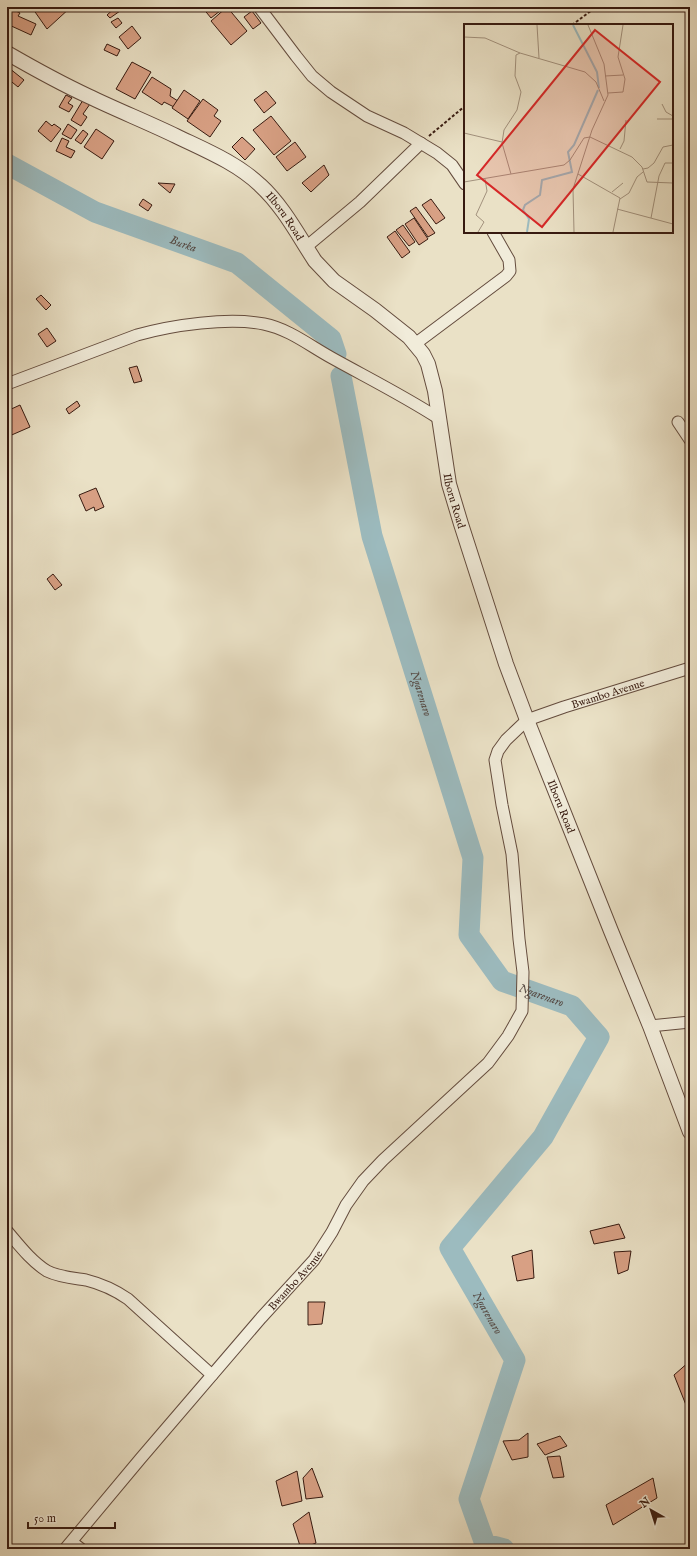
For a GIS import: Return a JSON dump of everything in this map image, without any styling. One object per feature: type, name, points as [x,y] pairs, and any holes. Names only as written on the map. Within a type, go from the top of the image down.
[{"type":"street","points":[[259,7],[312,76],[331,92],[367,116],[404,133],[421,143],[452,165],[464,183]]},
{"type":"street","name":"Ilboru Road","points":[[7,53],[43,74],[89,97],[177,136],[241,170],[261,186],[277,204],[315,261],[334,281],[379,313],[416,344],[428,364],[435,391],[449,484],[506,664],[526,720],[610,931],[650,1026],[690,1132]]},
{"type":"street","points":[[306,247],[360,202],[421,143]]},
{"type":"street","points":[[416,344],[506,276],[510,271],[509,260],[494,233]]},
{"type":"street","points":[[7,384],[137,335],[159,329],[212,322],[243,322],[264,324],[284,330],[331,358],[391,389],[438,418]]},
{"type":"street","points":[[678,422],[690,440]]},
{"type":"street","name":"Bwambo Avenue","points":[[73,1547],[141,1458],[261,1318],[314,1260],[332,1232],[346,1205],[363,1181],[383,1160],[488,1063],[508,1036],[522,1011],[524,972],[512,854],[495,760],[498,751],[506,740],[526,720],[690,668]]},
{"type":"street","points":[[650,1026],[690,1022]]},
{"type":"street","points":[[7,1231],[35,1262],[48,1271],[65,1277],[106,1286],[128,1299],[212,1375]]},
{"type":"path","points":[[573,24],[596,7]]},
{"type":"path","points":[[421,143],[464,107]]},
{"type":"building","points":[[35,7],[71,7],[47,29],[33,9]]},
{"type":"building","points":[[118,7],[120,11],[110,18],[107,15]]},
{"type":"building","points":[[202,7],[225,7],[211,18]]},
{"type":"building","points":[[227,7],[247,31],[231,45],[211,21]]},
{"type":"building","points":[[12,9],[20,13],[18,16],[36,24],[31,35],[7,24],[7,12],[11,12]]},
{"type":"building","points":[[252,11],[261,23],[253,29],[244,17]]},
{"type":"building","points":[[118,18],[122,23],[116,28],[111,22]]},
{"type":"building","points":[[132,26],[141,38],[128,49],[119,37]]},
{"type":"building","points":[[107,44],[120,50],[117,56],[104,50]]},
{"type":"building","points":[[132,62],[151,72],[135,99],[116,89]]},
{"type":"building","points":[[9,68],[24,80],[18,87],[7,78],[7,71]]},
{"type":"building","points":[[152,77],[171,89],[170,96],[178,101],[174,107],[164,102],[162,105],[142,92]]},
{"type":"building","points":[[184,90],[200,101],[188,119],[172,108]]},
{"type":"building","points":[[266,91],[276,103],[264,113],[254,100]]},
{"type":"building","points":[[66,95],[72,98],[68,103],[73,106],[69,112],[59,107]]},
{"type":"building","points":[[203,99],[218,110],[214,116],[221,121],[210,137],[187,121]]},
{"type":"building","points":[[83,100],[90,104],[83,114],[87,117],[81,126],[71,120]]},
{"type":"building","points":[[271,116],[291,141],[274,155],[253,130]]},
{"type":"building","points":[[46,121],[52,126],[54,124],[61,129],[51,142],[38,131]]},
{"type":"building","points":[[68,124],[77,130],[71,139],[62,134]]},
{"type":"building","points":[[96,129],[114,141],[102,159],[84,147]]},
{"type":"building","points":[[83,130],[88,134],[81,144],[75,140]]},
{"type":"building","points":[[242,137],[255,149],[245,160],[232,147]]},
{"type":"building","points":[[62,138],[69,141],[66,147],[75,151],[71,158],[56,151]]},
{"type":"building","points":[[295,142],[306,157],[287,171],[276,157]]},
{"type":"building","points":[[324,165],[329,175],[311,192],[302,183]]},
{"type":"building","points":[[158,183],[175,184],[170,193]]},
{"type":"building","points":[[143,199],[152,205],[148,211],[139,205]]},
{"type":"building","points":[[431,199],[445,218],[436,224],[422,205]]},
{"type":"building","points":[[416,207],[435,233],[428,237],[410,211]]},
{"type":"building","points":[[414,218],[428,239],[419,245],[405,224]]},
{"type":"building","points":[[403,225],[415,242],[409,246],[396,230]]},
{"type":"building","points":[[395,231],[410,252],[402,258],[387,237]]},
{"type":"building","points":[[41,295],[51,305],[46,310],[36,299]]},
{"type":"building","points":[[47,328],[56,341],[47,347],[38,334]]},
{"type":"building","points":[[137,366],[142,381],[134,383],[129,368]]},
{"type":"building","points":[[77,401],[80,406],[69,414],[66,409]]},
{"type":"building","points":[[20,405],[30,427],[7,437],[7,411]]},
{"type":"building","points":[[96,488],[104,507],[95,511],[94,507],[86,511],[79,495]]},
{"type":"building","points":[[53,574],[62,585],[55,590],[47,579]]},
{"type":"building","points":[[619,1224],[625,1238],[594,1244],[590,1231]]},
{"type":"building","points":[[532,1250],[534,1278],[517,1281],[512,1256]]},
{"type":"building","points":[[631,1251],[628,1270],[618,1274],[614,1252]]},
{"type":"building","points":[[308,1302],[325,1302],[322,1324],[308,1325]]},
{"type":"building","points":[[690,1361],[690,1403],[686,1405],[674,1375]]},
{"type":"building","points":[[528,1433],[528,1457],[512,1460],[503,1441],[519,1440]]},
{"type":"building","points":[[560,1436],[567,1446],[545,1455],[537,1444]]},
{"type":"building","points":[[560,1456],[564,1477],[553,1478],[547,1457]]},
{"type":"building","points":[[312,1468],[323,1497],[306,1499],[303,1478]]},
{"type":"building","points":[[297,1471],[302,1501],[282,1506],[276,1481]]},
{"type":"building","points":[[653,1478],[657,1498],[613,1525],[606,1505]]},
{"type":"building","points":[[309,1512],[316,1543],[301,1549],[293,1524]]},
{"type":"waterway","name":"Burka","points":[[7,164],[95,212],[237,263],[331,339],[336,354]]},
{"type":"waterway","name":"Ngarenaro","points":[[341,376],[372,536],[473,858],[469,935],[502,981],[572,1006],[599,1037],[543,1137],[450,1248],[515,1360],[469,1499],[485,1544],[504,1549]]}]
